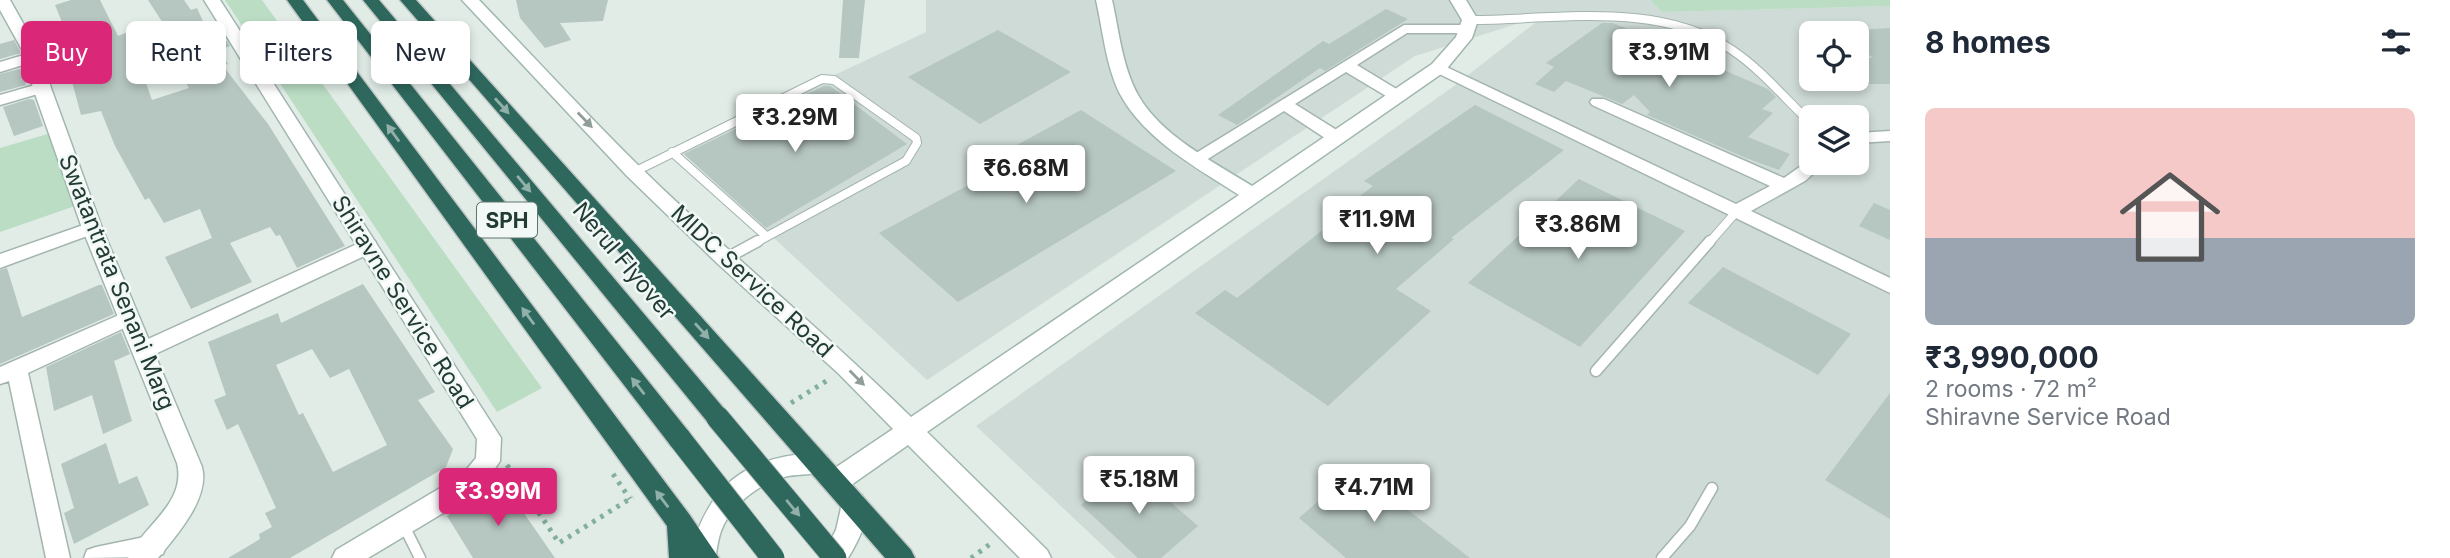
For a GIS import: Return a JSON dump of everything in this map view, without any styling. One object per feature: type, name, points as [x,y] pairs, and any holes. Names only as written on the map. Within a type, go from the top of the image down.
[{"type":"highway","points":[[295,0],[680,522],[698,557]]},
{"type":"highway","name":"SPH","points":[[335,0],[773,558]]},
{"type":"highway","name":"Nerul Flyover","points":[[371,0],[834,558]]},
{"type":"highway","points":[[408,0],[902,558]]},
{"type":"street","name":"Shiravne Service Road","points":[[212,0],[489,438]]},
{"type":"street","name":"MIDC Service Road","points":[[470,0],[634,172],[847,368],[1038,558]]},
{"type":"street","points":[[1104,0],[1130,97],[1147,119],[1197,158],[1254,196]]},
{"type":"street","points":[[698,557],[719,511],[742,486],[772,470],[805,463],[827,473],[910,430],[1438,68],[1464,38],[1468,24],[1458,0]]},
{"type":"street","name":"Swatantrata Senani Marg","points":[[5,11],[21,36]]},
{"type":"street","points":[[1197,158],[1404,29],[1468,24]]},
{"type":"street","points":[[0,67],[21,61]]},
{"type":"street","points":[[1346,65],[1397,96]]},
{"type":"street","points":[[1438,68],[1890,286]]},
{"type":"street","name":"Swatantrata Senani Marg","points":[[41,84],[92,228],[185,450],[192,479],[186,497],[148,552]]},
{"type":"street","points":[[0,100],[42,88]]},
{"type":"street","points":[[1598,102],[1784,185]]},
{"type":"street","points":[[1285,104],[1337,138]]},
{"type":"street","points":[[1869,137],[1890,136]]},
{"type":"street","points":[[1869,141],[1890,149]]},
{"type":"street","points":[[1736,212],[1799,175]]},
{"type":"street","points":[[0,261],[92,228]]},
{"type":"street","points":[[144,350],[368,246]]},
{"type":"street","points":[[58,558],[9,373],[128,318]]},
{"type":"street","points":[[345,558],[471,483],[488,461],[489,438]]},
{"type":"street","points":[[834,558],[849,533],[853,503]]},
{"type":"street","points":[[96,558],[148,552]]},
{"type":"lane","points":[[1468,24],[1642,18],[1689,27],[1732,50],[1799,112]]},
{"type":"lane","points":[[634,172],[822,79],[834,80],[916,138],[917,143],[906,161],[725,258]]},
{"type":"lane","points":[[673,152],[766,236]]},
{"type":"lane","points":[[1596,371],[1736,212]]},
{"type":"lane","points":[[1662,558],[1690,526],[1712,488]]},
{"type":"lane","points":[[402,524],[420,558]]},
{"type":"path","points":[[774,413],[847,368]]},
{"type":"path","points":[[489,438],[559,543],[652,485]]},
{"type":"shaded area","points":[[926,0],[1650,0],[1662,12],[1890,6],[1890,558],[1116,558],[976,426],[1454,86],[1545,15],[1415,56],[927,380],[678,149],[926,32]]},
{"type":"green space","points":[[225,0],[262,0],[277,21],[240,21]]},
{"type":"green space","points":[[1650,0],[1890,0],[1890,6],[1662,12]]},
{"type":"green space","points":[[280,84],[323,84],[542,388],[497,412]]},
{"type":"green space","points":[[51,133],[75,206],[0,232],[0,148]]},
{"type":"building","points":[[71,0],[100,0],[110,21],[62,21],[55,5]]},
{"type":"building","points":[[148,0],[184,0],[191,10],[197,8],[203,21],[162,21]]},
{"type":"building","points":[[516,0],[608,0],[603,21],[560,23],[571,40],[545,48],[520,18]]},
{"type":"building","points":[[843,0],[865,0],[859,58],[839,58]]},
{"type":"building","points":[[1386,9],[1408,19],[1325,71],[1320,68],[1237,125],[1218,115],[1323,41],[1329,44]]},
{"type":"building","points":[[1602,23],[1613,23],[1768,89],[1776,97],[1762,109],[1773,113],[1748,137],[1790,154],[1779,170],[1647,115],[1650,112],[1634,95],[1622,104],[1566,81],[1554,92],[1535,84],[1554,67],[1546,63]]},
{"type":"building","points":[[112,24],[118,36],[126,33],[126,84],[146,84],[152,100],[189,88],[187,84],[226,84],[226,68],[268,124],[345,246],[297,268],[280,235],[276,236],[270,227],[230,243],[252,282],[191,309],[165,257],[212,238],[200,209],[164,223],[149,198],[145,200],[115,146],[101,111],[81,115],[73,84],[112,84]]},
{"type":"building","points":[[1890,28],[1890,84],[1869,84],[1869,58],[1873,58],[1869,55],[1869,29]]},
{"type":"building","points":[[998,30],[1071,72],[980,124],[908,77]]},
{"type":"building","points":[[14,40],[21,53],[0,59],[0,44]]},
{"type":"building","points":[[21,69],[21,84],[26,85],[0,92],[0,74]]},
{"type":"building","points":[[824,86],[830,86],[907,144],[766,228],[684,154]]},
{"type":"building","points":[[34,100],[43,126],[14,136],[3,107]]},
{"type":"building","points":[[1475,105],[1564,150],[1451,238],[1454,239],[1396,289],[1431,311],[1328,406],[1195,313],[1225,290],[1237,298],[1329,225],[1325,223],[1373,186],[1364,181]]},
{"type":"building","points":[[1081,110],[1176,171],[958,302],[879,233],[1026,154],[1015,146]]},
{"type":"building","points":[[1579,179],[1685,231],[1580,347],[1468,283]]},
{"type":"building","points":[[1874,203],[1890,210],[1890,240],[1859,226]]},
{"type":"building","points":[[1723,267],[1851,334],[1818,375],[1688,303]]},
{"type":"building","points":[[7,268],[22,317],[99,285],[102,285],[114,314],[0,364],[0,270]]},
{"type":"building","points":[[363,284],[435,392],[418,400],[453,449],[446,467],[290,558],[228,558],[260,539],[259,534],[272,527],[265,513],[276,508],[238,424],[227,430],[214,400],[226,395],[208,342],[278,313],[281,323]],"holes":[[[312,349],[330,378],[349,369],[387,445],[333,472],[303,413],[299,415],[276,365]]]},
{"type":"building","points":[[121,332],[130,354],[114,361],[132,421],[103,434],[92,395],[54,411],[46,367]]},
{"type":"building","points":[[1890,393],[1890,519],[1825,480]]},
{"type":"building","points":[[106,443],[119,484],[137,476],[149,505],[74,544],[64,513],[74,508],[61,464]]},
{"type":"building","points":[[1129,466],[1198,526],[1161,558],[1138,558],[1081,505]]},
{"type":"building","points":[[1355,469],[1470,558],[1346,558],[1299,518]]},
{"type":"building","points":[[503,483],[555,558],[473,558],[447,516]]}]
